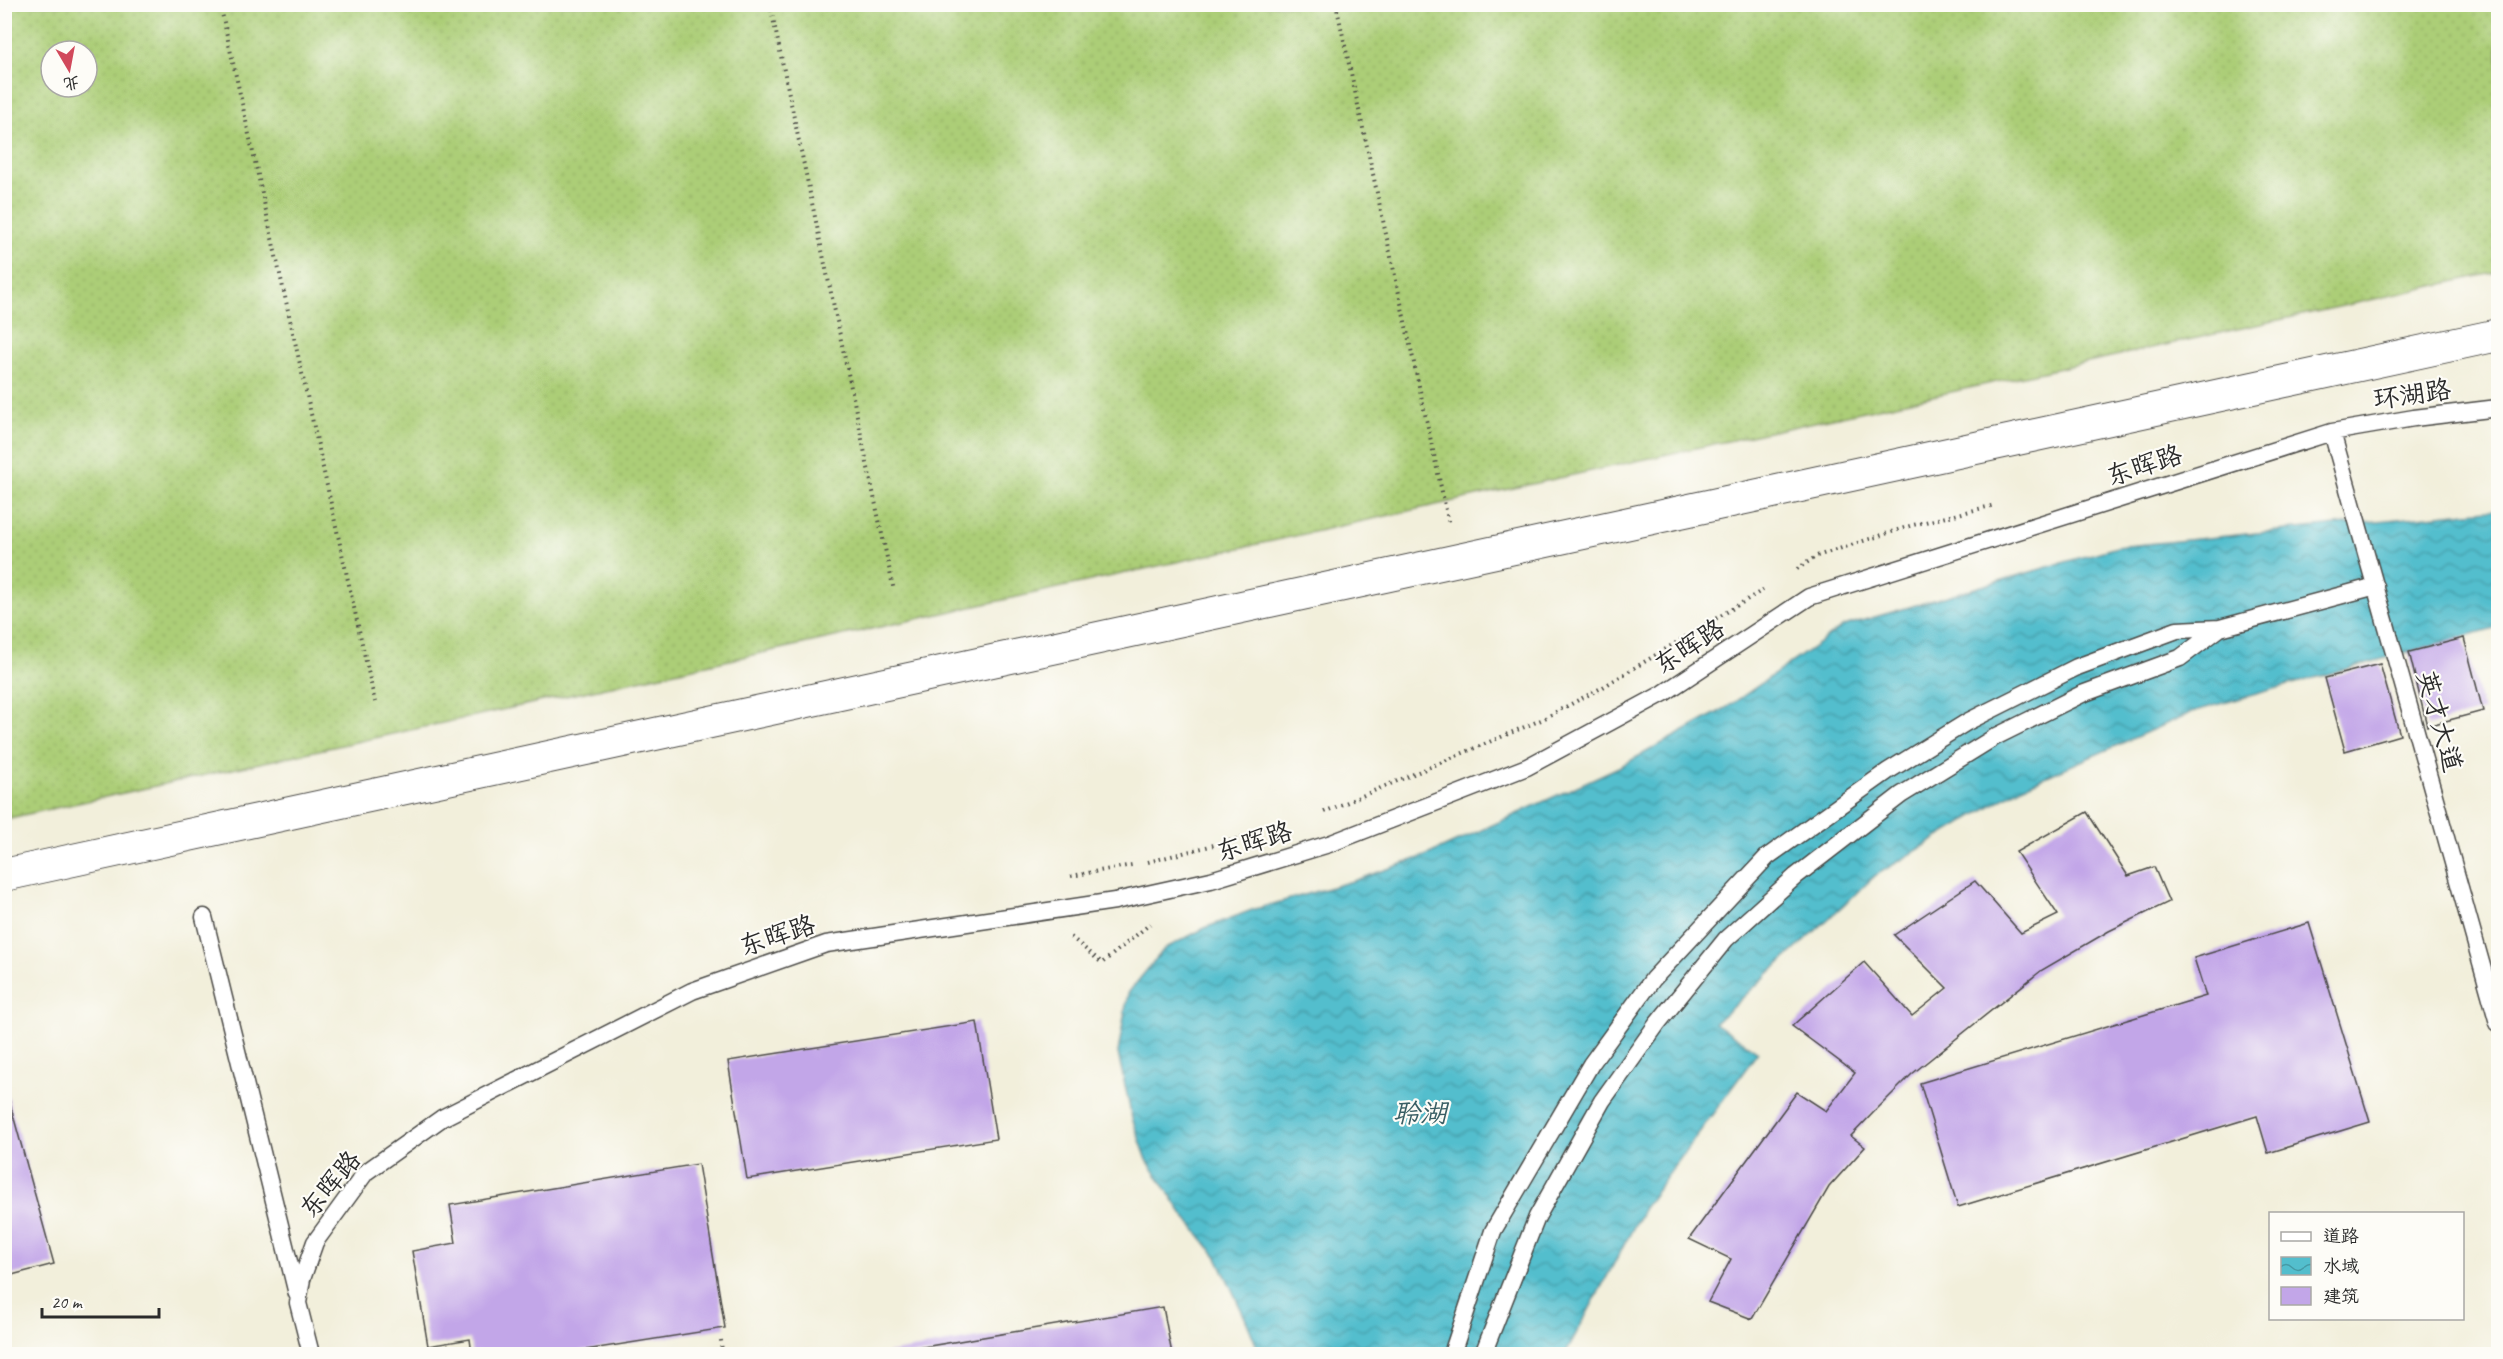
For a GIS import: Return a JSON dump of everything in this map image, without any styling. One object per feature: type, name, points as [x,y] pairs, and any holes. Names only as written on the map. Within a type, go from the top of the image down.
[{"type":"street","points":[[4,876],[2499,335]]},
{"type":"lane","name":"环湖路","points":[[2332,432],[2414,418],[2499,408]]},
{"type":"lane","name":"英才大道","points":[[2332,432],[2499,1023]]},
{"type":"lane","name":"东晖路","points":[[311,1354],[299,1301],[302,1279],[315,1242],[366,1172],[442,1118],[692,991],[826,944],[1114,901],[1211,880],[1329,844],[1527,767],[1664,693],[1809,597],[2332,432]]},
{"type":"lane","points":[[1452,1354],[1493,1231],[1591,1065],[1653,979],[1767,857],[1888,771],[1967,722],[2077,667],[2177,630],[2220,628],[2376,586]]},
{"type":"lane","points":[[1483,1354],[1537,1217],[1602,1101],[1657,1024],[1726,939],[1796,876],[1901,795],[1995,737],[2082,694],[2180,658],[2220,628]]},
{"type":"lane","points":[[204,917],[299,1301]]},
{"type":"path","points":[[220,4],[375,702]]},
{"type":"path","points":[[770,4],[894,591]]},
{"type":"path","points":[[1336,4],[1457,560]]},
{"type":"path","points":[[1787,575],[1817,556],[1913,525],[2005,503]]},
{"type":"path","points":[[1318,814],[1541,720],[1603,687],[1766,588]]},
{"type":"path","points":[[1063,877],[1138,864],[1252,835]]},
{"type":"path","points":[[1067,933],[1102,963],[1156,919]]},
{"type":"path","points":[[721,1340],[722,1354]]},
{"type":"green space","points":[[4,5],[2498,5],[2498,272],[5,819]]},
{"type":"water","name":"聆湖","points":[[2498,509],[2498,627],[2195,711],[2020,788],[1876,875],[1715,1023],[1758,1052],[1644,1208],[1565,1354],[1260,1354],[1217,1257],[1182,1213],[1147,1160],[1132,1118],[1118,1053],[1128,993],[1164,949],[1205,928],[1252,910],[1356,880],[1425,856],[1621,766],[1726,708],[1844,626],[2117,547]]},
{"type":"building","points":[[2464,638],[2483,711],[2427,726],[2409,652]]},
{"type":"building","points":[[2380,664],[2400,735],[2345,751],[2325,678]]},
{"type":"building","points":[[2087,812],[2128,876],[2154,867],[2169,902],[2109,931],[2042,970],[1912,1074],[1874,1112],[1851,1136],[1865,1147],[1829,1187],[1752,1319],[1708,1302],[1731,1259],[1689,1239],[1797,1092],[1826,1111],[1855,1073],[1792,1026],[1864,962],[1912,1016],[1947,988],[1894,935],[1975,881],[2021,933],[2058,915],[2016,852]]},
{"type":"building","points":[[2309,923],[2370,1122],[2268,1153],[2257,1116],[1958,1207],[1920,1083],[2206,996],[2194,958]]},
{"type":"building","points":[[977,1022],[996,1139],[747,1179],[728,1061]]},
{"type":"building","points":[[4,1082],[54,1264],[4,1277]]},
{"type":"building","points":[[698,1164],[725,1328],[560,1354],[472,1354],[470,1339],[428,1346],[412,1251],[456,1243],[450,1205]]},
{"type":"building","points":[[1163,1307],[1172,1354],[888,1354],[888,1353]]}]
